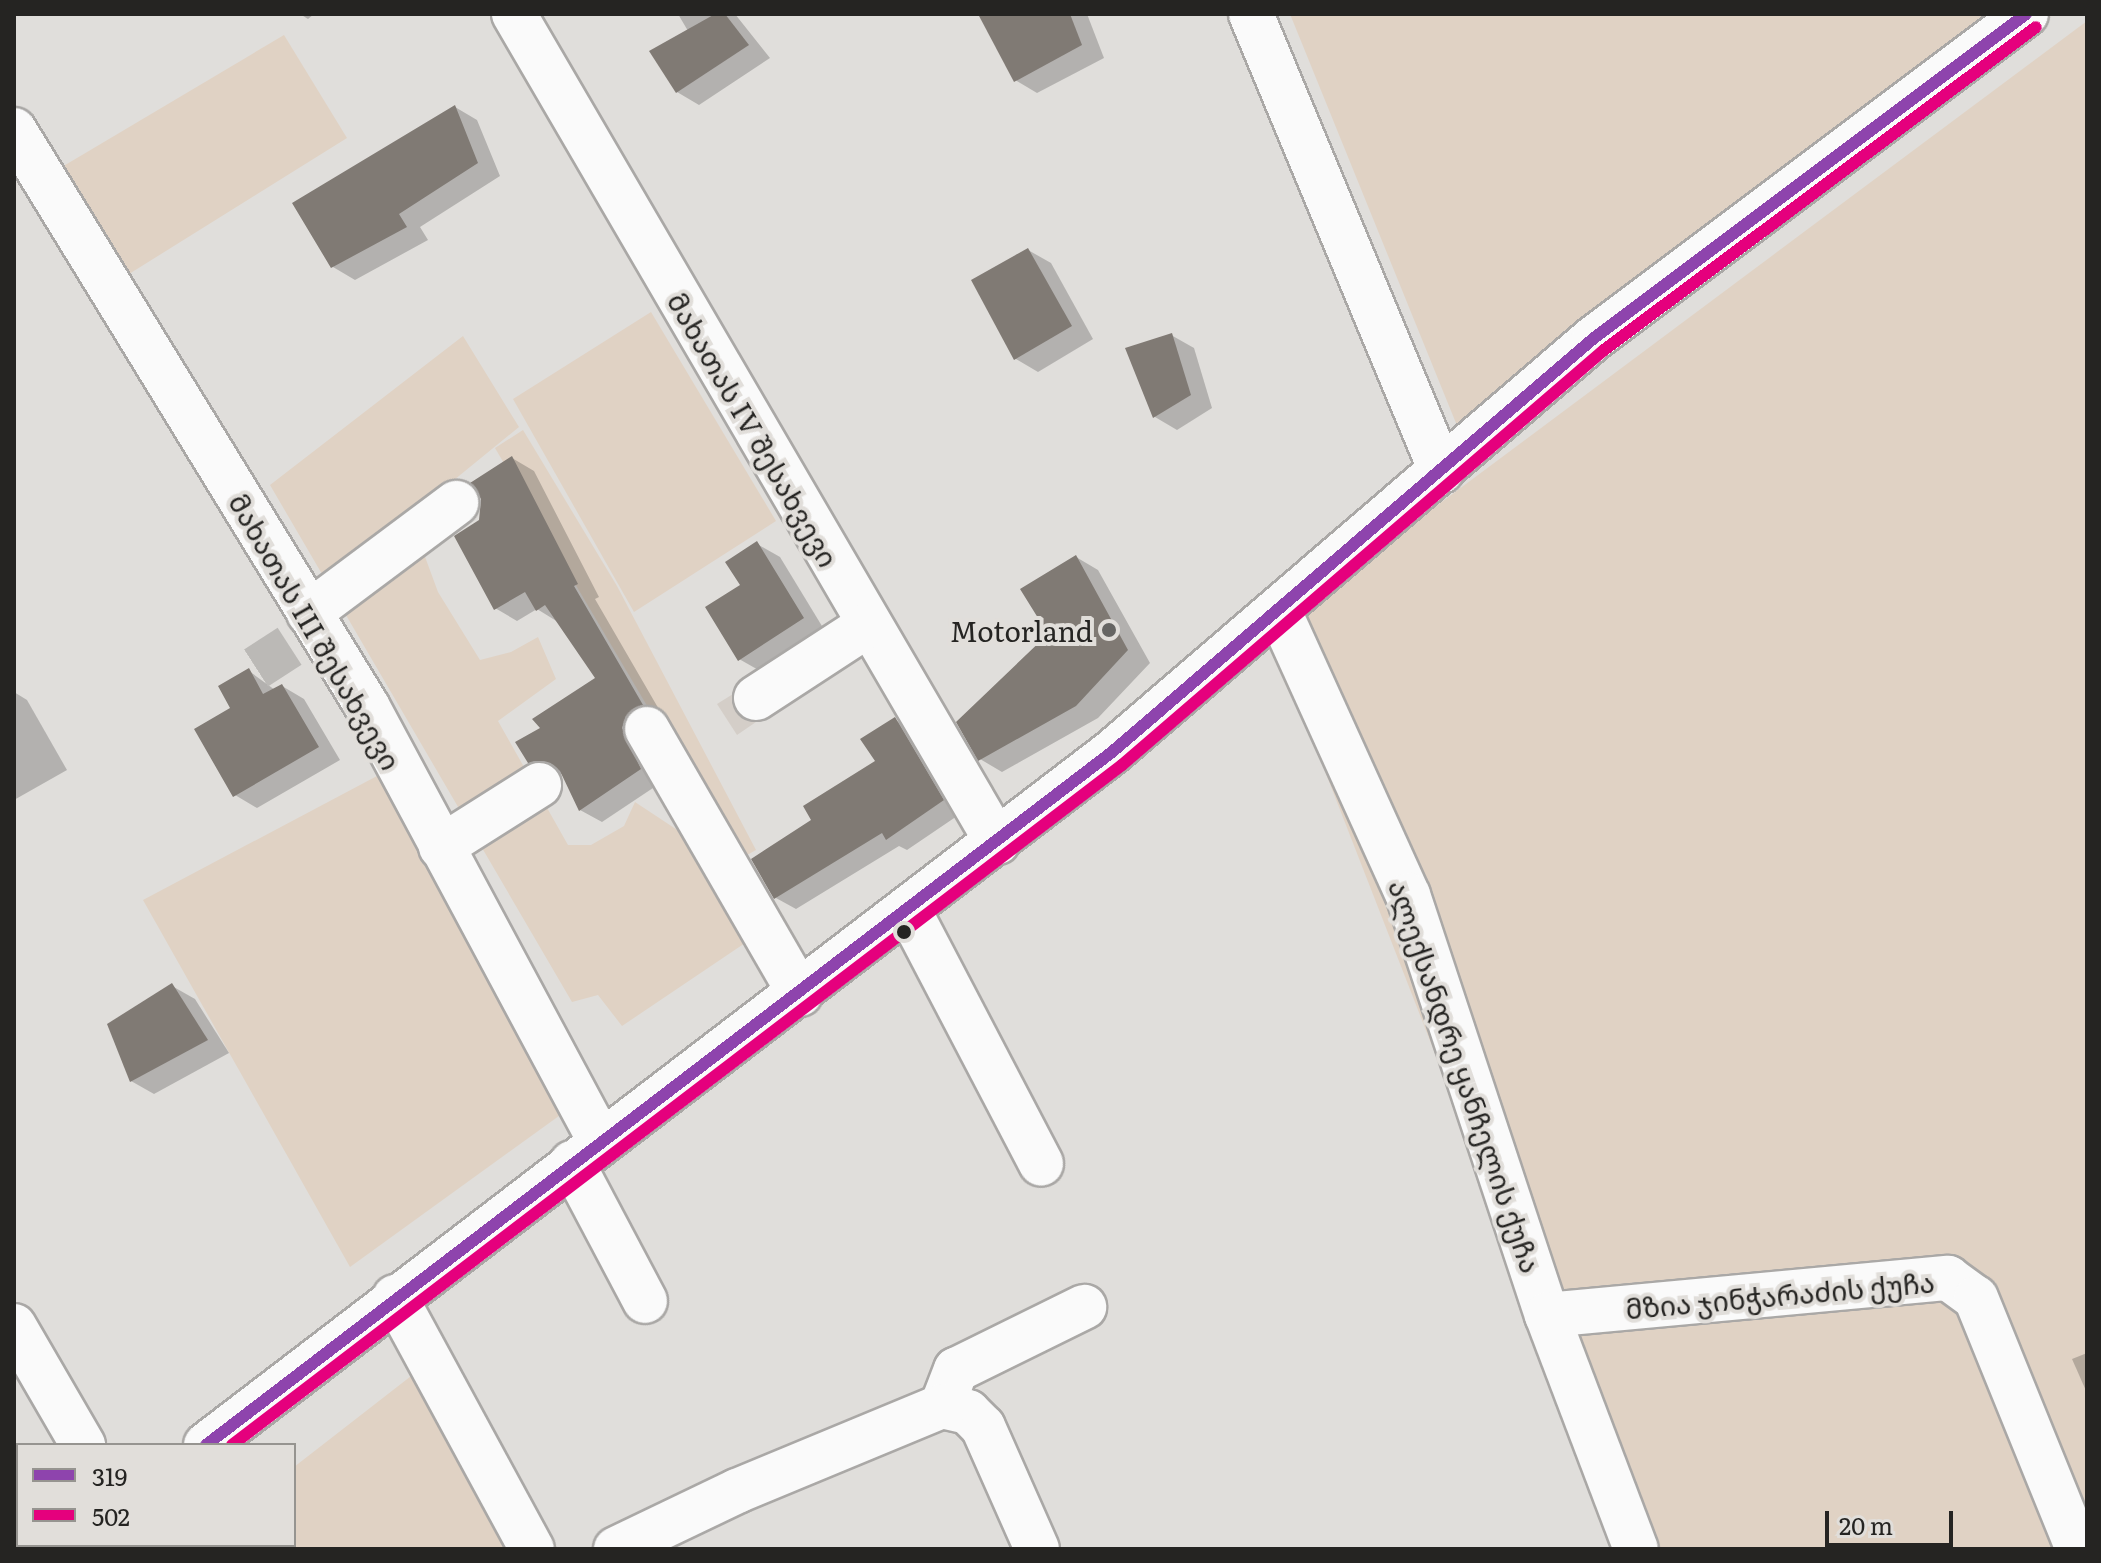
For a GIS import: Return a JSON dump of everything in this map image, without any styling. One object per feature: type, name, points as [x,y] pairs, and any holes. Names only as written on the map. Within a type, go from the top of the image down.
[{"type":"street","name":"მახათას IV შესახვევი","points":[[514,14],[997,842]]},
{"type":"street","points":[[1251,14],[1441,471]]},
{"type":"street","points":[[209,1443],[395,1297],[800,994],[997,842],[1279,611],[1594,338],[2026,14]]},
{"type":"street","name":"მახათას III შესახვევი","points":[[14,130],[306,629],[367,706],[441,847],[586,1152],[645,1301]]},
{"type":"street","points":[[306,629],[456,503]]},
{"type":"street","name":"ალექსანდრე ყანჩელის ქუჩა","points":[[1279,611],[1408,895],[1547,1315],[1636,1549]]},
{"type":"street","points":[[756,698],[868,625]]},
{"type":"street","points":[[647,729],[800,994]]},
{"type":"street","points":[[441,847],[539,785]]},
{"type":"street","points":[[909,911],[1041,1164]]},
{"type":"street","name":"მზია ჯინჭარაძის ქუჩა","points":[[1547,1315],[1948,1278],[1976,1298],[2078,1549]]},
{"type":"street","points":[[395,1297],[532,1549]]},
{"type":"street","points":[[942,1406],[956,1370],[1084,1307]]},
{"type":"street","points":[[14,1326],[82,1443]]},
{"type":"street","points":[[616,1549],[737,1491],[942,1406],[968,1412],[983,1427],[1037,1549]]},
{"type":"shaded area","points":[[1290,14],[1986,14],[1460,433]]},
{"type":"shaded area","points":[[2087,21],[2087,1549],[1628,1549],[1270,630]]},
{"type":"shaded area","points":[[284,35],[347,138],[113,284],[45,177]]},
{"type":"shaded area","points":[[651,312],[776,521],[634,612],[513,399]]},
{"type":"shaded area","points":[[463,336],[519,427],[410,516],[438,592],[480,660],[511,652],[538,637],[556,679],[498,721],[568,845],[591,845],[624,826],[635,802],[697,843],[754,937],[622,1026],[598,995],[572,1002],[270,485]]},
{"type":"shaded area","points":[[523,430],[617,586],[756,850],[738,860],[495,448]]},
{"type":"shaded area","points":[[749,684],[766,715],[737,735],[717,704]]},
{"type":"shaded area","points":[[377,776],[570,1108],[350,1267],[143,900]]},
{"type":"shaded area","points":[[415,1373],[514,1549],[189,1549],[296,1547],[296,1465]]},
{"type":"building","points":[[715,14],[725,14],[749,45],[676,93],[649,51]]},
{"type":"building","points":[[978,14],[1070,14],[1082,45],[1014,82]]},
{"type":"building","points":[[455,105],[478,163],[399,214],[407,227],[331,268],[292,203]]},
{"type":"building","points":[[1028,248],[1072,326],[1014,360],[971,280]]},
{"type":"building","points":[[1172,333],[1191,395],[1153,418],[1125,348]]},
{"type":"building","points":[[512,456],[578,584],[574,586],[643,705],[626,716],[622,728],[641,769],[579,811],[560,771],[550,763],[528,763],[515,742],[540,728],[532,719],[595,678],[545,605],[536,611],[525,592],[494,610],[454,536],[479,520],[481,499],[470,483]]},
{"type":"building","points":[[757,541],[804,618],[738,661],[705,607],[740,585],[725,562]]},
{"type":"building","points":[[1076,555],[1128,650],[1076,706],[978,761],[956,722],[1048,634],[1020,589]]},
{"type":"building","points":[[249,668],[263,694],[282,684],[319,747],[233,797],[194,729],[230,708],[218,686]]},
{"type":"building","points":[[895,717],[944,800],[886,840],[882,833],[774,899],[751,859],[811,820],[803,806],[875,761],[860,739]]},
{"type":"building","points":[[172,983],[208,1040],[130,1082],[107,1024]]},
{"type":"tunnel","points":[[256,668],[290,646]]},
{"type":"transit line","name":"319","points":[[209,1443],[1112,752],[1594,338],[2026,14]]},
{"type":"transit line","name":"502","points":[[235,1443],[1122,765],[1604,350],[2036,27]]},
{"type":"place","name":"Motorland","points":[[1109,630]]}]
